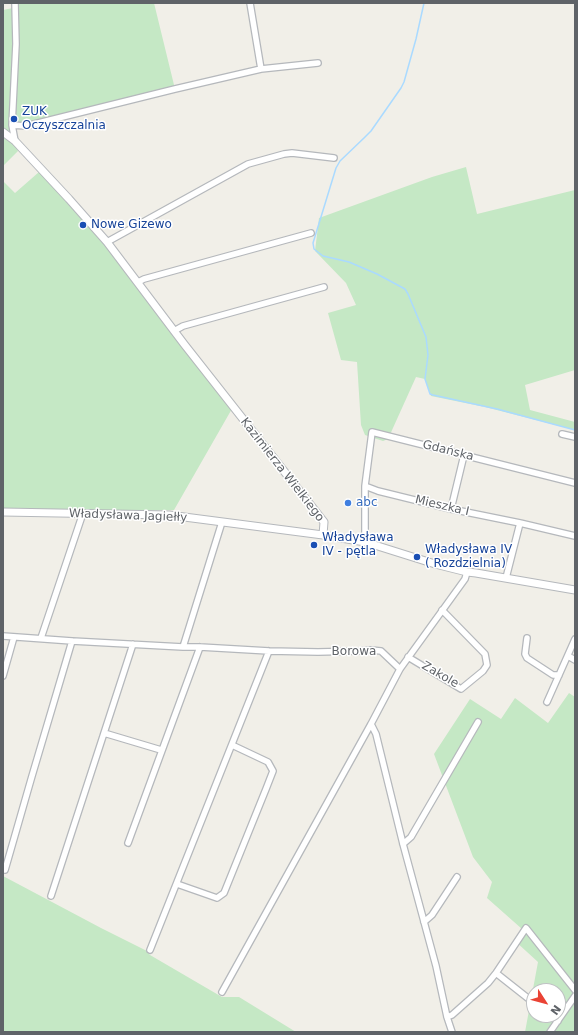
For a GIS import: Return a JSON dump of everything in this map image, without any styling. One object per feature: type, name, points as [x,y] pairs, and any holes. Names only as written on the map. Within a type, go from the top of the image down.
[{"type":"street","points":[[15,3],[16,44],[12,125],[15,141]]},
{"type":"street","points":[[250,3],[261,69]]},
{"type":"street","points":[[12,125],[26,126],[261,69],[318,63]]},
{"type":"street","name":"Kazimierza Wielkiego","points":[[3,132],[15,141],[107,242],[233,407],[324,522],[323,534]]},
{"type":"street","points":[[107,242],[248,164],[292,153],[334,158]]},
{"type":"street","points":[[138,282],[144,279],[311,233]]},
{"type":"street","points":[[174,330],[183,326],[324,287]]},
{"type":"street","name":"Gdańska","points":[[365,486],[372,432],[575,483]]},
{"type":"street","points":[[562,434],[575,437]]},
{"type":"street","points":[[451,509],[464,455]]},
{"type":"street","points":[[365,486],[365,542]]},
{"type":"street","name":"Mieszka I","points":[[365,486],[378,491],[451,509],[575,536]]},
{"type":"street","name":"Władysława Jagiełły","points":[[3,512],[169,515],[323,534],[365,542],[435,564],[467,572],[575,590]]},
{"type":"street","points":[[41,638],[83,514]]},
{"type":"street","points":[[183,647],[222,522]]},
{"type":"street","points":[[506,578],[520,523]]},
{"type":"street","points":[[222,992],[372,724],[400,669],[465,578],[467,572]]},
{"type":"street","name":"Zakole","points":[[408,656],[461,689],[483,671],[487,665],[485,654],[442,610]]},
{"type":"street","name":"Borowa","points":[[3,636],[269,651],[318,652],[371,650],[381,651],[400,669]]},
{"type":"street","points":[[3,676],[14,637]]},
{"type":"street","points":[[527,638],[525,654],[527,658],[553,674],[559,675]]},
{"type":"street","points":[[547,702],[575,639]]},
{"type":"street","points":[[5,870],[72,641]]},
{"type":"street","points":[[51,896],[133,644]]},
{"type":"street","points":[[128,843],[200,647]]},
{"type":"street","points":[[150,950],[269,651]]},
{"type":"street","points":[[568,656],[575,660]]},
{"type":"street","points":[[403,844],[411,836],[478,722]]},
{"type":"street","points":[[372,724],[376,734],[452,1032]]},
{"type":"street","points":[[104,733],[161,750]]},
{"type":"street","points":[[177,884],[218,898],[224,892],[266,789],[273,771],[268,762],[232,745]]},
{"type":"street","points":[[424,922],[432,914],[457,877]]},
{"type":"street","points":[[447,1017],[452,1015],[488,983],[526,928],[575,990]]},
{"type":"street","points":[[496,973],[526,997]]},
{"type":"street","points":[[566,1009],[575,996]]},
{"type":"street","points":[[550,1032],[557,1023]]},
{"type":"green space","points":[[18,3],[154,3],[175,89],[14,127],[12,137],[18,151],[3,166],[3,10],[18,7]]},
{"type":"green space","points":[[466,167],[477,214],[575,190],[575,370],[525,385],[530,410],[575,422],[575,430],[485,407],[431,396],[425,379],[416,377],[388,439],[383,441],[365,435],[361,425],[357,362],[341,360],[328,313],[356,305],[346,283],[315,251],[319,218],[432,177]]},
{"type":"green space","points":[[39,172],[107,242],[233,407],[174,510],[3,512],[3,181],[15,193]]},
{"type":"green space","points":[[569,693],[575,697],[575,1032],[525,1032],[527,1023],[566,1023],[566,983],[534,983],[538,962],[515,941],[522,929],[487,898],[492,882],[473,857],[434,754],[470,699],[501,719],[515,698],[548,723]]},
{"type":"green space","points":[[3,876],[147,951],[150,955],[222,997],[239,997],[296,1032],[3,1032]]},
{"type":"waterway","points":[[424,3],[404,82],[371,131],[340,161],[336,168],[313,243],[314,249],[323,256],[349,262],[377,274],[405,289],[426,337],[428,355],[425,379],[430,394],[497,409],[575,430]]},
{"type":"place","name":"ZUK Oczyszczalnia","points":[[14,119]]},
{"type":"place","name":"Nowe Gizewo","points":[[83,225]]},
{"type":"place","name":"abc","points":[[348,503]]},
{"type":"place","name":"Władysława IV - pętla","points":[[314,545]]},
{"type":"place","name":"Władysława IV ( Rozdzielnia)","points":[[417,557]]}]
